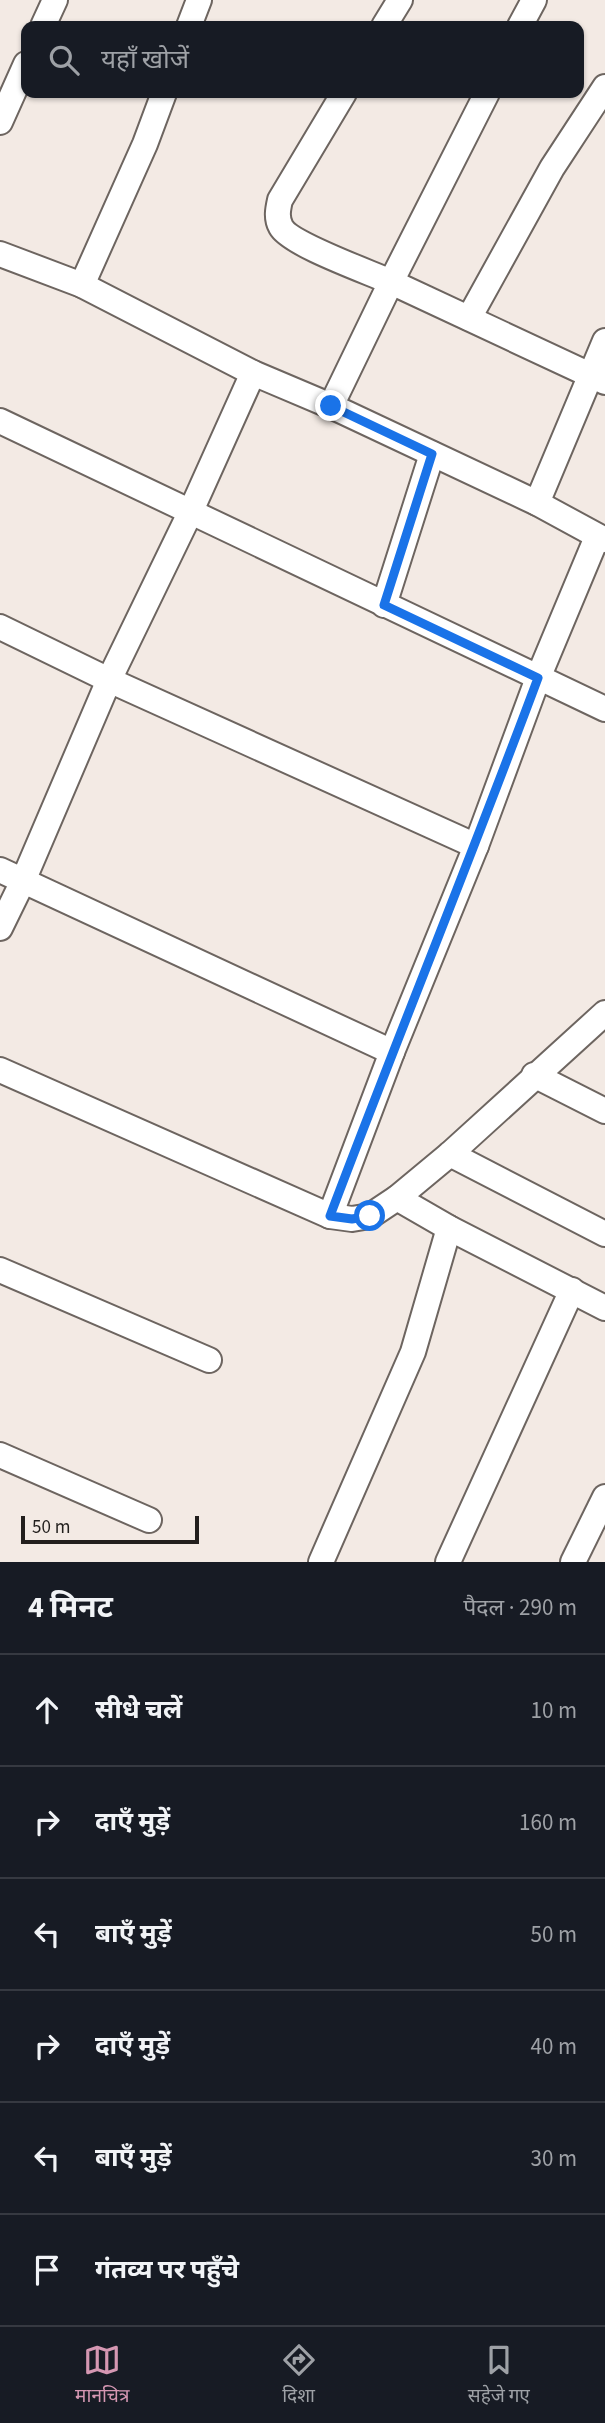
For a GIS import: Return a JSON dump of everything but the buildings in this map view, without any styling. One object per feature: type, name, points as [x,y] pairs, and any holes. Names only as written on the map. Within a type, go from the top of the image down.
[{"type":"street","points":[[45,21],[55,0]]},
{"type":"street","points":[[191,21],[199,0]]},
{"type":"street","points":[[387,21],[400,0]]},
{"type":"street","points":[[523,21],[534,0]]},
{"type":"street","points":[[0,122],[21,75]]},
{"type":"street","points":[[469,318],[552,168],[605,87]]},
{"type":"street","points":[[82,285],[145,144],[162,98]]},
{"type":"street","points":[[341,98],[280,200],[277,214],[281,229],[302,244],[391,282],[598,379]]},
{"type":"street","points":[[331,406],[484,98]]},
{"type":"street","points":[[0,254],[82,285],[253,373],[331,406],[537,503],[601,539],[538,678],[476,846],[392,1052],[330,1216]]},
{"type":"street","points":[[537,503],[598,379],[605,341]]},
{"type":"street","points":[[0,928],[23,881],[109,680],[190,513],[253,373]]},
{"type":"street","points":[[0,421],[605,709]]},
{"type":"street","points":[[384,605],[432,454]]},
{"type":"street","points":[[0,627],[109,680],[476,846]]},
{"type":"street","points":[[0,870],[392,1052]]},
{"type":"street","points":[[0,1070],[330,1216],[352,1219],[370,1216],[397,1198],[450,1154],[605,1013]]},
{"type":"street","points":[[534,1075],[605,1111]]},
{"type":"street","points":[[450,1154],[605,1234]]},
{"type":"street","points":[[397,1198],[449,1228],[605,1308]]},
{"type":"street","points":[[321,1562],[414,1352],[449,1228]]},
{"type":"street","points":[[0,1270],[209,1360]]},
{"type":"street","points":[[448,1562],[572,1290]]},
{"type":"street","points":[[0,1455],[149,1520]]},
{"type":"street","points":[[573,1562],[605,1497]]},
{"type":"route","points":[[331,406],[432,454],[384,605],[538,678],[476,846],[392,1052],[330,1216],[352,1219],[370,1216]]}]
